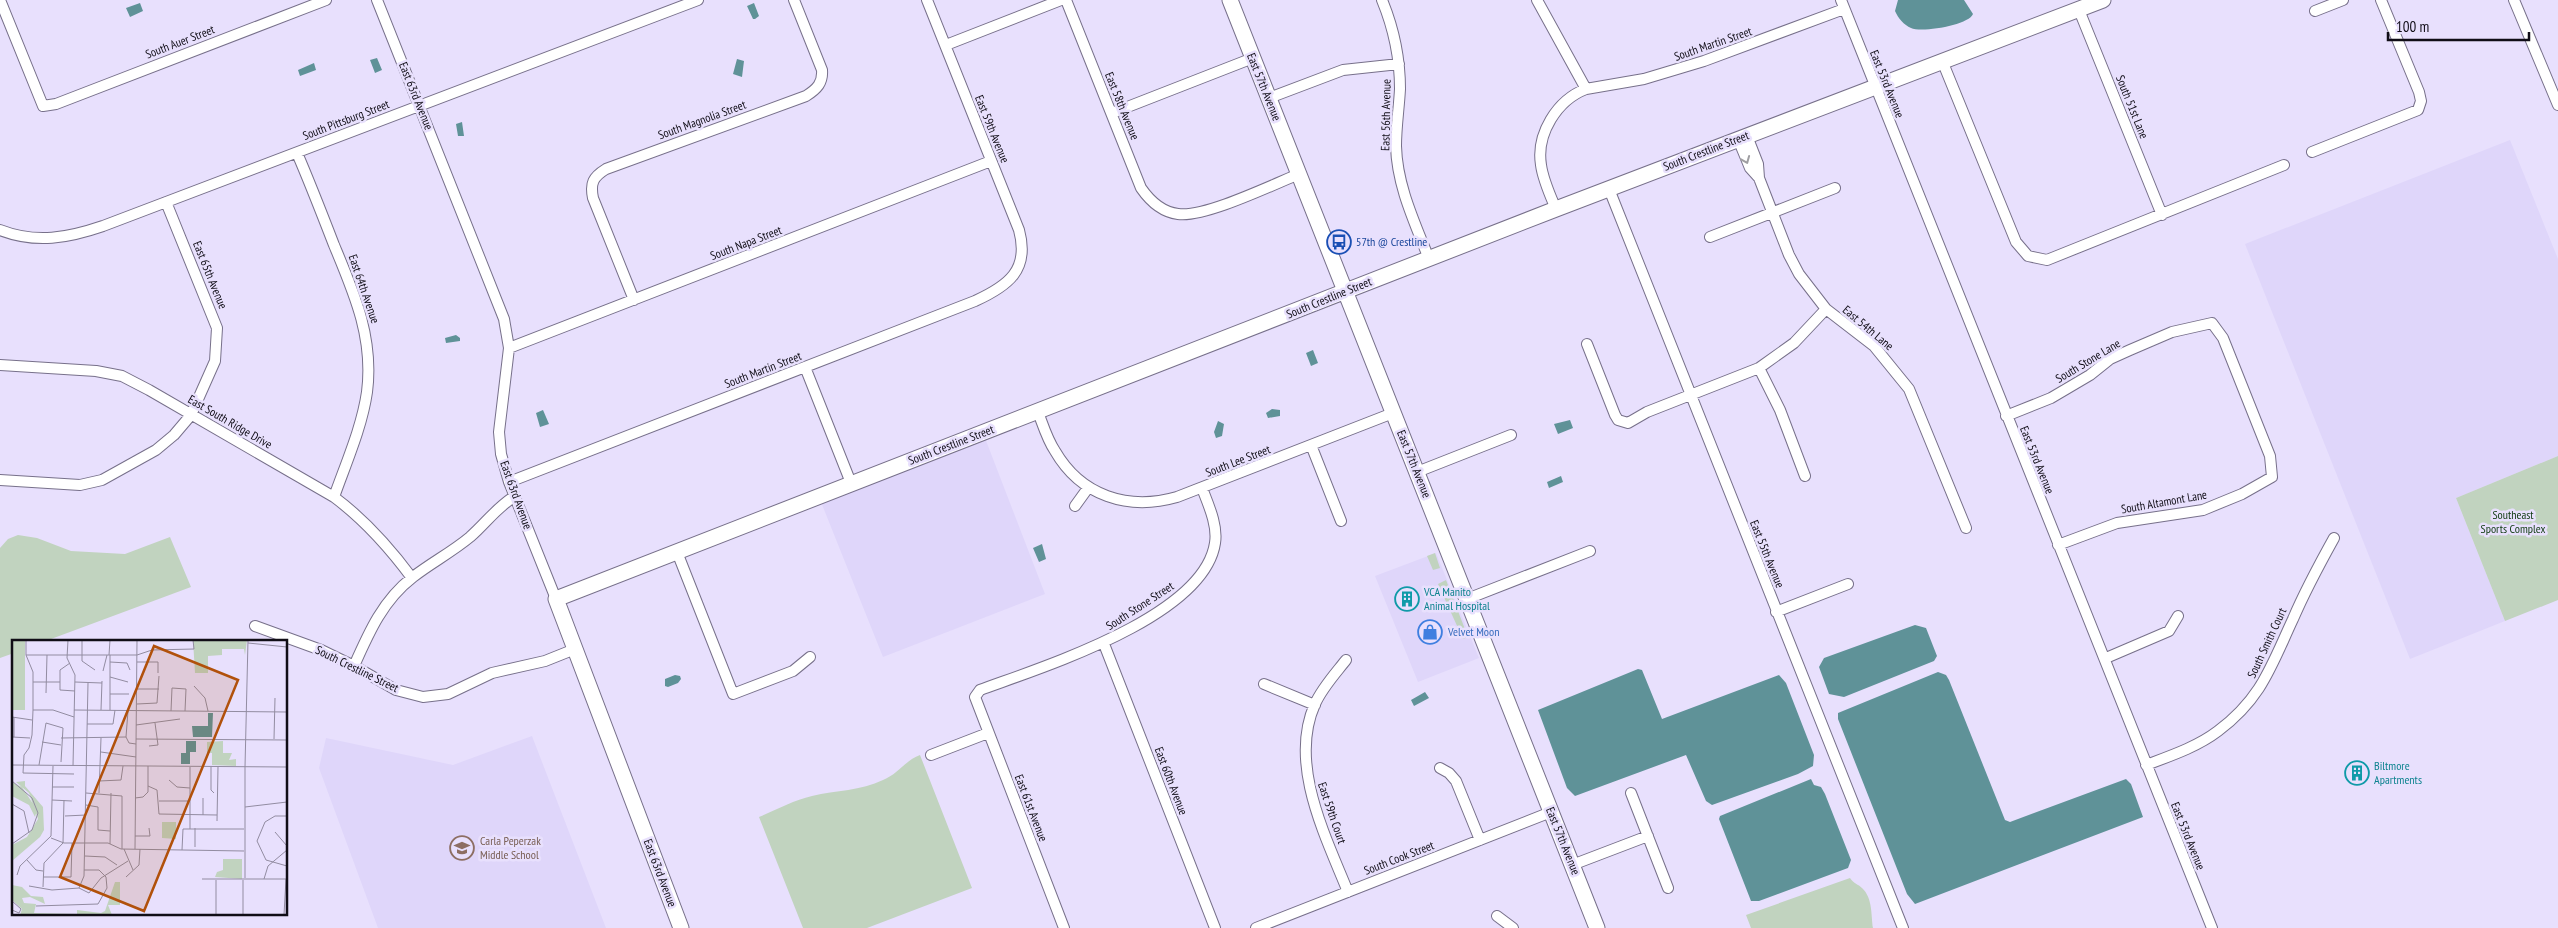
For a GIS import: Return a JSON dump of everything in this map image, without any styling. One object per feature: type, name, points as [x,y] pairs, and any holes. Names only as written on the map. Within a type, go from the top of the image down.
[{"type":"street","name":"South Auer Street","points":[[0,0],[43,106],[56,104],[326,0]]},
{"type":"street","name":"East 63rd Avenue","points":[[377,0],[501,307],[509,348],[499,432],[501,454],[510,482],[681,928]]},
{"type":"street","name":"South Magnolia Street","points":[[634,300],[593,198],[592,180],[606,169],[806,96],[821,83],[822,70],[794,0]]},
{"type":"street","name":"East 59th Avenue","points":[[928,0],[1022,240],[1021,259],[1018,269]]},
{"type":"street","points":[[946,45],[1061,0]]},
{"type":"street","name":"East 58th Avenue","points":[[1066,0],[1141,188],[1151,201],[1168,211],[1188,215],[1202,212],[1299,174]]},
{"type":"street","name":"East 57th Avenue","points":[[1230,0],[1598,928]]},
{"type":"street","name":"East 56th Avenue","points":[[1382,0],[1393,30],[1399,64],[1398,161],[1410,210],[1429,259]]},
{"type":"street","points":[[1537,0],[1586,89],[1576,94],[1558,110],[1545,131],[1541,142],[1540,154],[1543,176],[1556,209]]},
{"type":"street","name":"South Crestline Street","points":[[556,599],[1556,209],[1742,137],[1943,63],[2103,0]]},
{"type":"street","points":[[2315,11],[2343,0]]},
{"type":"street","points":[[2312,152],[2418,110],[2421,102],[2419,92],[2381,0]]},
{"type":"street","points":[[2514,0],[2558,105]]},
{"type":"street","name":"South Pittsburg Street","points":[[0,230],[35,239],[65,238],[103,226],[692,1]]},
{"type":"street","name":"South Martin Street","points":[[1586,89],[1644,79],[1704,62],[1842,4]]},
{"type":"street","name":"East 53rd Avenue","points":[[1842,4],[2006,416],[2106,658],[2146,765],[2212,928]]},
{"type":"street","name":"South 51st Lane","points":[[2079,10],[2162,215]]},
{"type":"street","points":[[1112,114],[1253,58]]},
{"type":"street","points":[[1943,63],[2016,242],[2028,256],[2047,260],[2284,165]]},
{"type":"street","points":[[1269,98],[1343,70],[1399,64]]},
{"type":"street","name":"East 54th Lane","points":[[1742,137],[1758,164],[1758,178],[1799,274],[1826,309],[1874,346],[1909,389],[1966,528]]},
{"type":"street","name":"East 64th Avenue","points":[[297,152],[354,292],[365,330],[368,353],[368,382],[364,411],[334,497]]},
{"type":"street","name":"South Napa Street","points":[[509,348],[991,161]]},
{"type":"street","points":[[1710,237],[1835,188]]},
{"type":"street","name":"East 55th Avenue","points":[[1609,189],[1903,928]]},
{"type":"street","name":"East 65th Avenue","points":[[0,480],[80,485],[102,480],[156,450],[174,435],[191,415],[215,361],[217,328],[166,202]]},
{"type":"street","name":"South Martin Street","points":[[510,482],[996,291],[1005,286],[1018,269]]},
{"type":"street","points":[[1587,344],[1615,415],[1622,423],[1634,421],[1647,412],[1759,368],[1794,343],[1826,309]]},
{"type":"street","name":"South Stone Lane","points":[[2006,416],[2051,398],[2090,375],[2110,359],[2172,332],[2212,323],[2223,338],[2270,456],[2272,477]]},
{"type":"street","name":"East South Ridge Drive","points":[[0,365],[96,371],[122,376],[334,497],[356,514],[388,548],[412,578]]},
{"type":"street","points":[[805,367],[851,483]]},
{"type":"street","points":[[1759,368],[1780,410],[1805,476]]},
{"type":"street","name":"South Lee Street","points":[[1038,412],[1054,450],[1062,463],[1088,488],[1121,500],[1145,502],[1167,500],[1202,488],[1393,413]]},
{"type":"street","points":[[1417,472],[1511,435]]},
{"type":"street","points":[[1311,446],[1341,521]]},
{"type":"street","name":"South Altamont Lane","points":[[2058,544],[2117,523],[2203,510],[2242,494],[2272,477]]},
{"type":"street","points":[[1075,506],[1088,488]]},
{"type":"street","name":"South Stone Street","points":[[975,697],[980,690],[1104,644],[1127,632],[1197,583],[1210,563],[1216,542],[1212,516],[1202,488]]},
{"type":"street","points":[[354,666],[373,624],[388,602],[412,578],[470,537],[497,507],[515,496]]},
{"type":"street","name":"South Smith Court","points":[[2146,765],[2184,750],[2218,732],[2260,688],[2278,657],[2312,576],[2334,538]]},
{"type":"street","points":[[1467,599],[1590,551]]},
{"type":"street","points":[[678,552],[733,694],[793,671],[810,657]]},
{"type":"street","points":[[1776,612],[1848,584]]},
{"type":"street","points":[[2106,658],[2169,631],[2178,616]]},
{"type":"street","name":"South Crestline Street","points":[[255,626],[321,650],[396,690],[423,697],[448,694],[492,673],[545,662],[575,649]]},
{"type":"street","name":"East 60th Avenue","points":[[1104,644],[1215,928]]},
{"type":"street","name":"East 59th Court","points":[[1346,660],[1315,705],[1307,739],[1308,783],[1322,827],[1348,892]]},
{"type":"street","points":[[1264,684],[1315,705]]},
{"type":"street","name":"East 61st Avenue","points":[[975,697],[1064,928]]},
{"type":"street","points":[[931,755],[988,732]]},
{"type":"street","points":[[1440,768],[1449,773],[1456,781],[1480,840]]},
{"type":"street","points":[[1631,793],[1668,888]]},
{"type":"street","name":"South Cook Street","points":[[1256,928],[1551,812]]},
{"type":"street","points":[[1572,865],[1648,836]]},
{"type":"street","points":[[1497,916],[1513,928]]},
{"type":"shaded area","points":[[1898,0],[1964,0],[1973,14],[1970,18],[1955,25],[1934,29],[1911,28],[1902,21],[1895,11]]},
{"type":"shaded area","points":[[140,3],[143,11],[130,17],[126,8]]},
{"type":"shaded area","points":[[754,3],[759,16],[753,19],[747,6]]},
{"type":"shaded area","points":[[377,58],[382,70],[375,73],[370,60]]},
{"type":"shaded area","points":[[737,59],[744,61],[742,77],[733,74]]},
{"type":"shaded area","points":[[314,63],[316,70],[300,76],[298,70]]},
{"type":"shaded area","points":[[462,122],[464,136],[458,136],[456,124]]},
{"type":"shaded area","points":[[2510,140],[2558,259],[2558,456],[2456,498],[2505,621],[2410,659],[2245,244]]},
{"type":"shaded area","points":[[456,335],[460,338],[460,341],[446,343],[445,338]]},
{"type":"shaded area","points":[[1313,350],[1318,363],[1311,366],[1306,353]]},
{"type":"shaded area","points":[[1272,409],[1280,410],[1280,416],[1268,418],[1266,413]]},
{"type":"shaded area","points":[[543,410],[549,424],[540,427],[536,413]]},
{"type":"shaded area","points":[[1570,420],[1573,428],[1558,434],[1554,424]]},
{"type":"shaded area","points":[[1218,421],[1224,424],[1222,436],[1216,438],[1214,432]]},
{"type":"shaded area","points":[[985,438],[1045,594],[883,657],[821,502]]},
{"type":"shaded area","points":[[1561,476],[1563,482],[1549,488],[1547,482]]},
{"type":"shaded area","points":[[1042,544],[1046,559],[1039,562],[1033,548]]},
{"type":"shaded area","points":[[1436,553],[1479,658],[1418,682],[1375,576]]},
{"type":"shaded area","points":[[1915,625],[1926,628],[1937,656],[1934,661],[1844,697],[1829,694],[1819,667],[1824,658]]},
{"type":"shaded area","points":[[1638,669],[1642,670],[1662,719],[1779,675],[1786,683],[1814,755],[1813,766],[1798,774],[1712,805],[1706,801],[1686,755],[1575,796],[1567,788],[1538,710]]},
{"type":"shaded area","points":[[1938,672],[1946,675],[1949,680],[2005,820],[2010,822],[2126,779],[2131,784],[2143,817],[1915,904],[1907,894],[1838,719],[1838,713]]},
{"type":"shaded area","points":[[675,675],[680,676],[681,679],[678,683],[668,687],[665,686],[665,679]]},
{"type":"shaded area","points":[[1425,692],[1429,698],[1414,706],[1411,700]]},
{"type":"shaded area","name":"Carla Peperzak Middle School","points":[[532,736],[606,928],[378,928],[319,768],[326,738],[453,765]]},
{"type":"shaded area","points":[[1811,779],[1814,785],[1821,787],[1825,794],[1851,860],[1848,868],[1759,901],[1751,901],[1719,819],[1720,816]]},
{"type":"green space","name":"Southeast Sports Complex","points":[[2558,456],[2558,600],[2505,621],[2456,498]]},
{"type":"green space","points":[[18,535],[37,538],[71,551],[125,554],[170,537],[191,587],[48,640],[12,640],[12,654],[0,658],[0,548],[8,539]]},
{"type":"green space","points":[[1435,553],[1440,568],[1433,570],[1427,556]]},
{"type":"green space","points":[[1446,580],[1468,637],[1463,639],[1438,584]]},
{"type":"green space","points":[[920,755],[972,888],[867,928],[803,928],[759,817],[805,798],[875,784]]},
{"type":"green space","points":[[1850,878],[1866,892],[1871,907],[1873,928],[1751,928],[1746,915]]},
{"type":"place","name":"57th @ Crestline","points":[[1339,242]]},
{"type":"place","name":"VCA Manito Animal Hospital","points":[[1407,599]]},
{"type":"place","name":"Velvet Moon","points":[[1430,632]]},
{"type":"place","name":"Biltmore Apartments","points":[[2357,773]]},
{"type":"place","name":"Carla Peperzak Middle School","points":[[462,848]]}]
